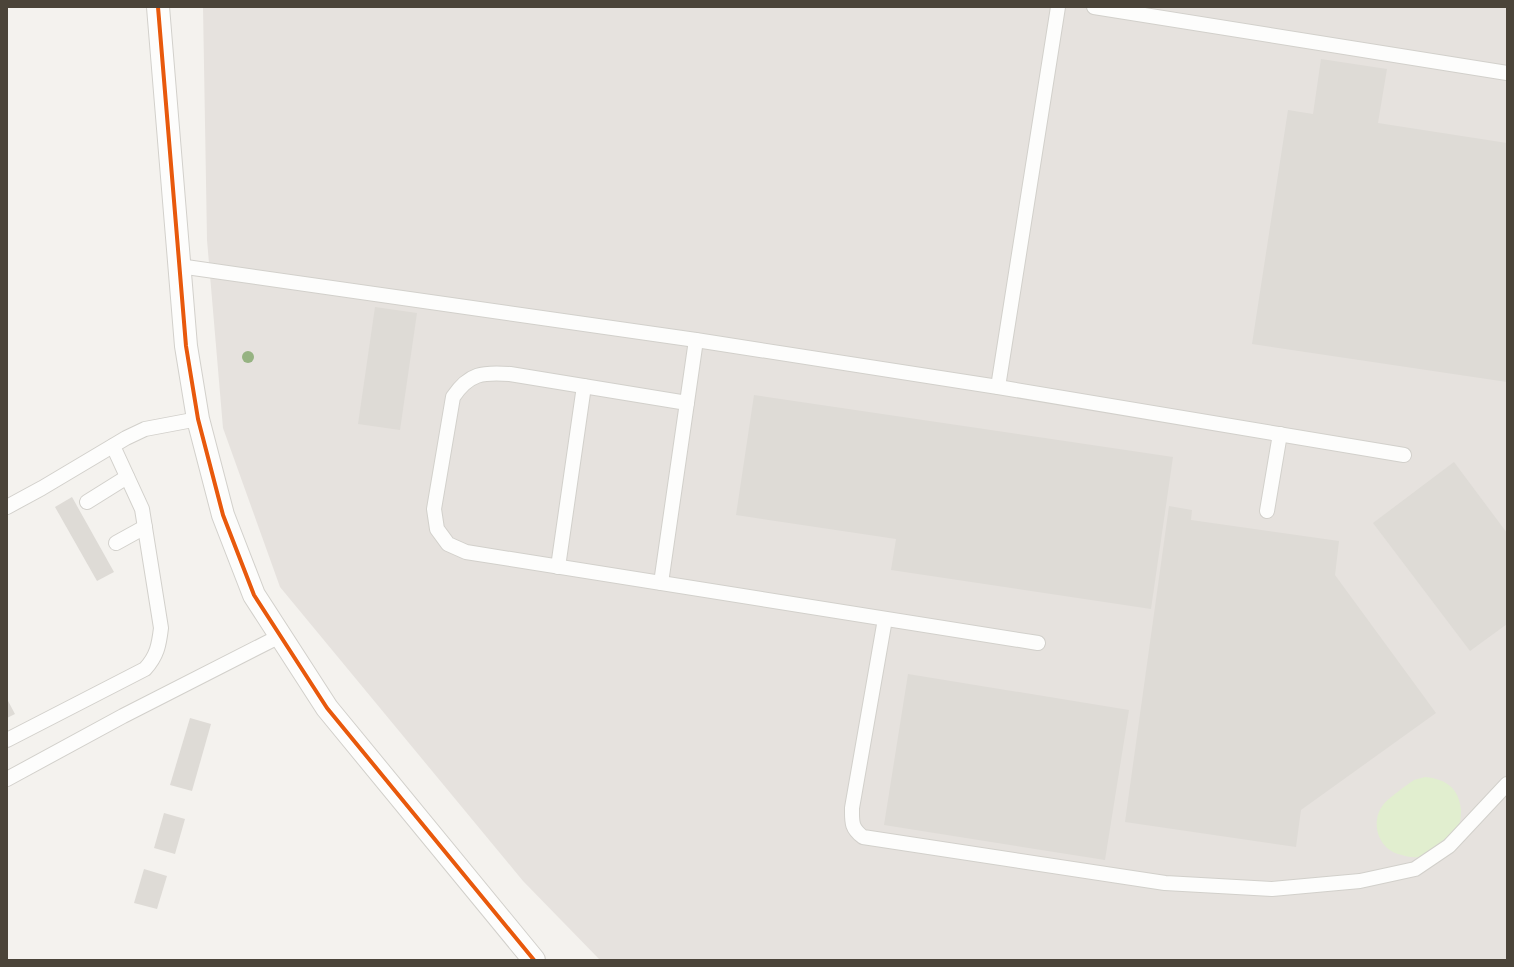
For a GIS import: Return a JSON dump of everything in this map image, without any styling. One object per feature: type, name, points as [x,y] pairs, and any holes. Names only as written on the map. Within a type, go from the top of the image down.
[{"type":"street","points":[[158,7],[186,346],[198,420],[223,515],[254,596],[326,708],[534,960]]},
{"type":"lane","points":[[998,387],[1058,7]]},
{"type":"lane","points":[[1094,7],[1507,73]]},
{"type":"lane","points":[[179,266],[696,340],[998,387],[1404,455]]},
{"type":"lane","points":[[662,583],[696,340]]},
{"type":"lane","points":[[687,403],[492,372],[472,377],[461,386],[453,397],[434,509],[437,529],[448,544],[466,552],[1038,643]]},
{"type":"lane","points":[[558,567],[584,386]]},
{"type":"lane","points":[[7,507],[145,429],[198,420]]},
{"type":"lane","points":[[1267,511],[1280,434]]},
{"type":"lane","points":[[7,740],[145,668],[153,661],[158,646],[161,628],[142,509],[113,446]]},
{"type":"lane","points":[[87,502],[127,477]]},
{"type":"lane","points":[[116,543],[145,527]]},
{"type":"lane","points":[[885,619],[852,808],[852,822],[855,831],[863,837],[1165,884],[1272,889],[1360,881],[1415,869],[1449,846],[1507,784]]},
{"type":"lane","points":[[7,779],[123,716],[280,636]]},
{"type":"shaded area","points":[[203,7],[1507,7],[1507,960],[600,960],[523,881],[280,587],[223,428],[207,240]]},
{"type":"green space","points":[[1425,777],[1439,780],[1454,790],[1460,802],[1461,810],[1459,824],[1451,834],[1422,856],[1413,857],[1398,854],[1385,846],[1378,834],[1377,819],[1379,812],[1383,805],[1402,788],[1414,780]]},
{"type":"building","points":[[1321,59],[1387,69],[1378,123],[1507,143],[1507,382],[1252,344],[1288,110],[1313,114]]},
{"type":"building","points":[[375,307],[417,313],[400,430],[358,424]]},
{"type":"building","points":[[754,395],[1173,457],[1151,609],[891,570],[896,539],[736,515]]},
{"type":"building","points":[[1454,462],[1507,533],[1507,624],[1470,651],[1373,523]]},
{"type":"building","points":[[72,497],[114,572],[97,581],[55,507]]},
{"type":"building","points":[[1169,506],[1192,510],[1191,520],[1339,541],[1335,575],[1436,713],[1301,810],[1296,847],[1125,822]]},
{"type":"building","points":[[908,674],[1129,710],[1105,860],[884,825]]},
{"type":"building","points":[[7,699],[15,714],[7,718]]},
{"type":"building","points":[[190,718],[211,724],[192,791],[170,785]]},
{"type":"building","points":[[164,813],[185,819],[175,854],[154,848]]},
{"type":"building","points":[[144,869],[167,876],[157,909],[134,903]]},
{"type":"cycle path","points":[[158,7],[186,346],[198,419],[223,515],[254,595],[327,708],[534,960]]}]
